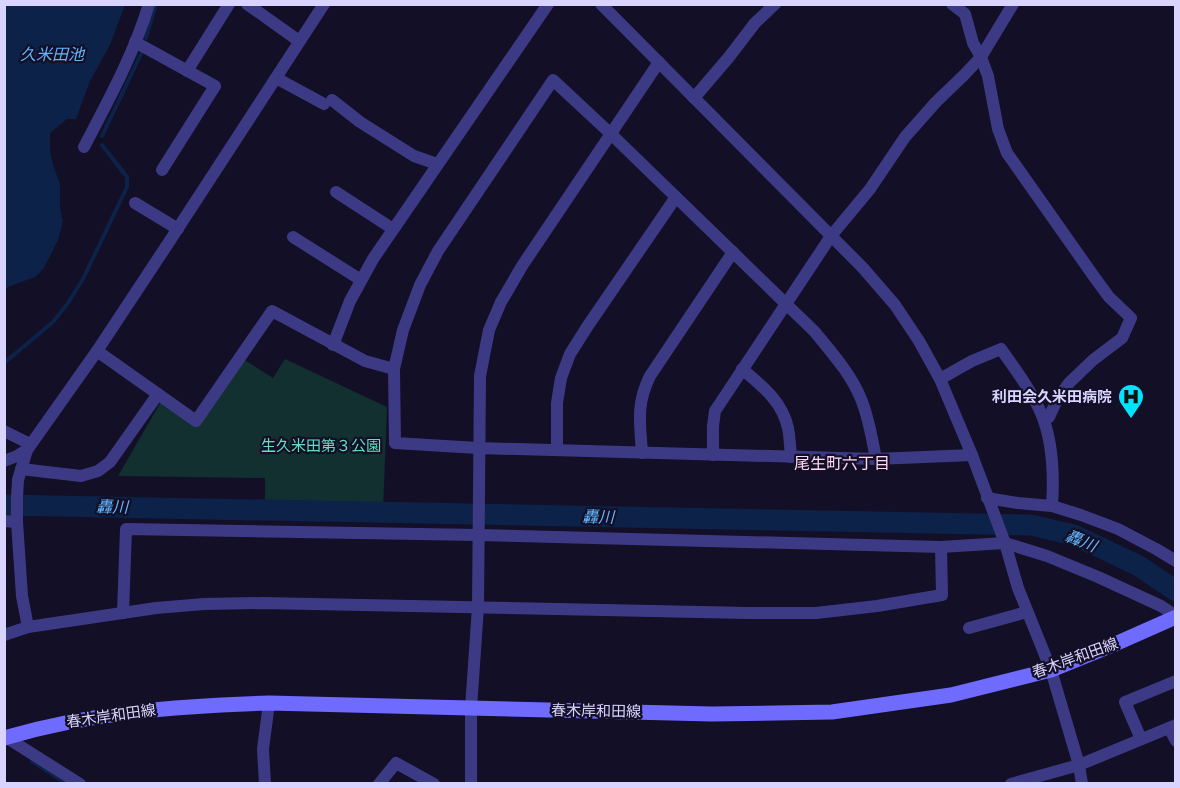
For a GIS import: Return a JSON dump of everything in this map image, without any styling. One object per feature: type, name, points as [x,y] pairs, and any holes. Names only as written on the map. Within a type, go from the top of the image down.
[{"type":"main road","name":"春木岸和田線","points":[[5,737],[72,721],[138,711],[205,705],[269,704],[712,714],[832,712],[951,695],[1051,670],[1116,644],[1176,616]]},
{"type":"street","points":[[84,147],[122,71],[149,4]]},
{"type":"street","points":[[187,71],[229,4]]},
{"type":"street","points":[[247,4],[300,41]]},
{"type":"street","points":[[4,461],[17,456],[28,447],[97,351],[324,4]]},
{"type":"street","points":[[333,345],[350,301],[372,259],[548,4]]},
{"type":"street","points":[[601,4],[863,268],[895,305],[920,341],[940,379],[1004,540],[1018,588],[1051,670],[1079,765],[1082,783]]},
{"type":"street","points":[[694,98],[755,23],[775,4]]},
{"type":"street","points":[[713,455],[715,411],[742,369],[831,237],[870,189],[905,137],[981,57],[1013,4]]},
{"type":"street","points":[[957,6],[965,14],[972,43],[981,57],[988,76],[998,129],[1008,153],[1109,297],[1131,318],[1122,338],[1093,360],[1069,383],[1049,417],[1044,420]]},
{"type":"street","points":[[135,42],[216,86],[162,170]]},
{"type":"street","points":[[471,783],[471,708],[478,607],[480,376],[489,330],[501,302],[522,266],[658,62]]},
{"type":"street","points":[[276,78],[328,102],[414,156],[437,164]]},
{"type":"street","points":[[876,459],[861,398],[843,367],[815,333],[553,80],[438,251],[420,285],[403,330],[394,369],[395,443],[478,448],[876,459],[972,455]]},
{"type":"street","points":[[336,192],[393,229]]},
{"type":"street","points":[[558,450],[557,403],[561,378],[570,354],[676,197]]},
{"type":"street","points":[[135,203],[178,229]]},
{"type":"street","points":[[293,237],[361,280]]},
{"type":"street","points":[[642,453],[640,410],[643,391],[650,376],[733,252]]},
{"type":"street","points":[[97,351],[196,421],[272,312],[365,361],[394,369]]},
{"type":"street","points":[[940,379],[972,361],[1001,349],[1022,378],[1044,420],[1054,480],[1052,506]]},
{"type":"street","points":[[742,369],[764,387],[778,403],[788,428],[791,457]]},
{"type":"street","points":[[21,469],[81,476],[98,471],[110,462],[158,394]]},
{"type":"street","points":[[4,431],[28,447]]},
{"type":"street","points":[[28,447],[18,480],[17,497],[11,521],[28,627]]},
{"type":"street","points":[[987,498],[1052,506],[1119,529],[1176,561]]},
{"type":"street","points":[[123,613],[126,529],[478,533],[941,547],[1004,540],[1098,577],[1161,606],[1176,616]]},
{"type":"street","points":[[4,635],[28,627],[156,608],[216,604],[274,603],[816,613],[942,595],[941,547]]},
{"type":"street","points":[[969,628],[1027,612]]},
{"type":"street","points":[[1141,739],[1125,702],[1176,681]]},
{"type":"street","points":[[265,783],[263,749],[269,704]]},
{"type":"street","points":[[1011,783],[1079,765],[1172,726],[1176,741]]},
{"type":"street","points":[[5,737],[80,783]]},
{"type":"street","points":[[379,783],[396,763],[434,783]]},
{"type":"green space","name":"生久米田第３公園","points":[[240,357],[273,378],[285,359],[387,407],[383,511],[265,508],[265,478],[118,476],[163,398],[197,427]]},
{"type":"water","name":"久米田池","points":[[5,4],[125,5],[110,45],[90,81],[76,119],[67,119],[50,133],[50,151],[60,184],[60,209],[63,221],[58,240],[44,268],[35,277],[8,287],[5,291]]},
{"type":"waterway","points":[[146,38],[156,4]]},
{"type":"waterway","points":[[102,136],[141,54]]},
{"type":"waterway","points":[[4,363],[53,322],[68,303],[83,279],[127,187],[127,177],[102,145]]},
{"type":"waterway","name":"轟川","points":[[4,505],[1031,525],[1074,535],[1139,566],[1176,591]]},
{"type":"waterway","points":[[32,761],[67,784]]},
{"type":"place","name":"利田会久米田病院","points":[[1131,420]]},
{"type":"district","name":"尾生町六丁目","points":[[842,463]]}]
